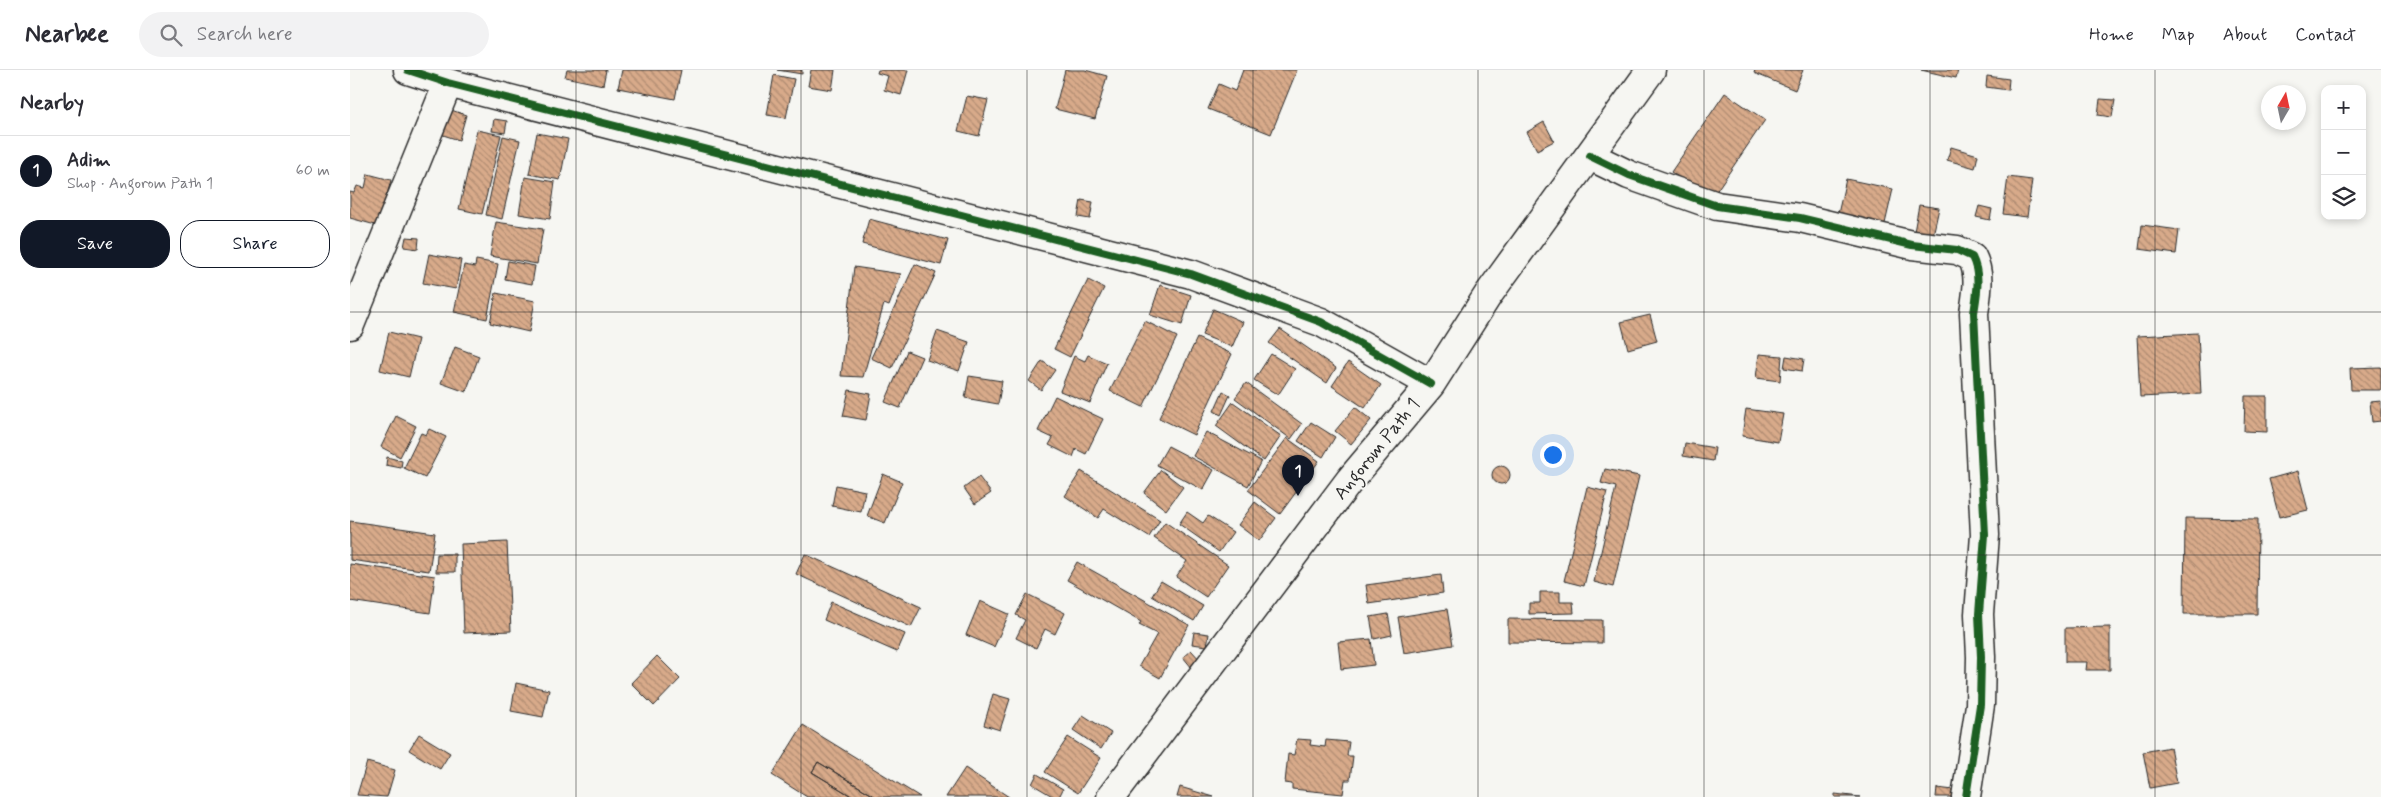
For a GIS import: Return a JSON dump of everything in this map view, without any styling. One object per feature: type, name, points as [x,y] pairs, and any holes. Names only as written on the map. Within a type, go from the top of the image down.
[{"type":"street","points":[[408,70],[448,83],[1190,274],[1321,322],[1431,384]]},
{"type":"street","name":"Angorom Path 1","points":[[1111,797],[1350,480],[1431,384],[1488,295],[1652,70]]},
{"type":"street","points":[[350,325],[448,83]]},
{"type":"street","points":[[1590,156],[1629,175],[1717,206],[1800,218],[1912,245],[1957,250],[1972,257],[1977,267],[1978,286],[1974,313],[1985,535],[1979,614],[1981,657],[1980,705],[1966,797]]},
{"type":"building","points":[[567,70],[606,70],[603,85],[565,77]]},
{"type":"building","points":[[622,70],[681,70],[675,99],[618,88]]},
{"type":"building","points":[[777,70],[802,70],[802,74]]},
{"type":"building","points":[[811,70],[835,70],[832,90],[808,86]]},
{"type":"building","points":[[878,70],[908,70],[901,95],[884,90],[888,76],[877,73]]},
{"type":"building","points":[[1065,70],[1085,70],[1107,76],[1095,119],[1055,109]]},
{"type":"building","points":[[1243,70],[1297,70],[1271,134],[1208,109],[1219,84],[1235,91]]},
{"type":"building","points":[[1755,70],[1803,70],[1795,90],[1754,73]]},
{"type":"building","points":[[1921,70],[1958,70],[1956,78]]},
{"type":"building","points":[[774,75],[794,79],[786,118],[767,115]]},
{"type":"building","points":[[1987,76],[2009,79],[2008,90],[1986,87]]},
{"type":"building","points":[[1725,93],[1765,120],[1711,199],[1671,172]]},
{"type":"building","points":[[967,96],[988,100],[979,136],[958,131]]},
{"type":"building","points":[[2100,99],[2115,100],[2112,117],[2098,115]]},
{"type":"building","points":[[448,109],[466,115],[459,140],[440,134]]},
{"type":"building","points":[[494,119],[507,121],[505,133],[492,131]]},
{"type":"building","points":[[1544,122],[1554,141],[1537,150],[1527,132]]},
{"type":"building","points":[[477,130],[501,135],[482,214],[459,209]]},
{"type":"building","points":[[537,133],[568,139],[560,180],[529,174]]},
{"type":"building","points":[[503,136],[520,140],[502,219],[486,215]]},
{"type":"building","points":[[1951,147],[1978,155],[1975,168],[1947,160]]},
{"type":"building","points":[[368,174],[391,180],[379,226],[350,218],[350,192],[354,193],[357,186],[365,188]]},
{"type":"building","points":[[525,177],[555,182],[550,219],[519,214]]},
{"type":"building","points":[[2008,177],[2032,180],[2027,217],[2003,214]]},
{"type":"building","points":[[1846,179],[1893,189],[1884,228],[1837,218]]},
{"type":"building","points":[[1081,200],[1093,202],[1090,219],[1078,217]]},
{"type":"building","points":[[1919,205],[1939,208],[1932,240],[1913,237]]},
{"type":"building","points":[[1979,206],[1992,209],[1990,220],[1976,217]]},
{"type":"building","points":[[869,219],[948,240],[941,265],[862,244]]},
{"type":"building","points":[[496,222],[543,229],[537,264],[490,256]]},
{"type":"building","points":[[2142,225],[2179,230],[2176,254],[2139,249]]},
{"type":"building","points":[[406,237],[419,238],[418,249],[404,247]]},
{"type":"building","points":[[429,254],[461,260],[456,289],[423,283]]},
{"type":"building","points":[[476,260],[498,264],[487,319],[454,312],[464,265],[475,267]]},
{"type":"building","points":[[508,261],[535,266],[532,284],[505,279]]},
{"type":"building","points":[[915,264],[936,273],[892,368],[871,358]]},
{"type":"building","points":[[854,267],[901,274],[889,306],[884,304],[863,377],[841,376]]},
{"type":"building","points":[[1088,280],[1104,288],[1070,357],[1054,349]]},
{"type":"building","points":[[1160,285],[1191,295],[1182,325],[1150,315]]},
{"type":"building","points":[[496,293],[535,301],[529,332],[490,323]]},
{"type":"building","points":[[1213,309],[1243,322],[1232,347],[1202,335]]},
{"type":"building","points":[[1650,315],[1657,341],[1628,349],[1621,322]]},
{"type":"building","points":[[1145,321],[1177,337],[1143,407],[1110,391]]},
{"type":"building","points":[[1280,329],[1336,368],[1327,383],[1269,343]]},
{"type":"building","points":[[937,331],[969,342],[959,371],[927,360]]},
{"type":"building","points":[[389,332],[418,339],[409,377],[380,370]]},
{"type":"building","points":[[2198,333],[2201,394],[2140,397],[2137,336]]},
{"type":"building","points":[[1197,338],[1232,354],[1194,435],[1159,418]]},
{"type":"building","points":[[455,347],[479,356],[466,392],[441,383]]},
{"type":"building","points":[[907,351],[922,357],[900,408],[885,402]]},
{"type":"building","points":[[1271,354],[1295,369],[1278,395],[1254,380]]},
{"type":"building","points":[[1759,354],[1782,356],[1780,381],[1756,378]]},
{"type":"building","points":[[1088,355],[1107,363],[1090,403],[1060,391],[1074,356],[1085,361]]},
{"type":"building","points":[[1786,356],[1804,359],[1802,371],[1784,368]]},
{"type":"building","points":[[1042,361],[1055,370],[1041,390],[1029,381]]},
{"type":"building","points":[[1348,362],[1381,385],[1365,408],[1332,386]]},
{"type":"building","points":[[2381,367],[2381,390],[2351,390],[2350,368]]},
{"type":"building","points":[[969,376],[1002,381],[998,404],[965,398]]},
{"type":"building","points":[[1246,383],[1302,424],[1291,439],[1235,398]]},
{"type":"building","points":[[849,390],[871,394],[866,420],[843,416]]},
{"type":"building","points":[[1223,391],[1230,395],[1221,415],[1214,411]]},
{"type":"building","points":[[1055,396],[1103,419],[1086,454],[1076,449],[1073,457],[1049,445],[1053,438],[1038,431]]},
{"type":"building","points":[[2245,396],[2267,396],[2267,432],[2244,431]]},
{"type":"building","points":[[2381,401],[2381,421],[2372,422],[2370,402]]},
{"type":"building","points":[[1233,402],[1281,436],[1264,461],[1216,426]]},
{"type":"building","points":[[1355,407],[1371,420],[1351,444],[1335,431]]},
{"type":"building","points":[[1746,409],[1783,414],[1778,442],[1742,436]]},
{"type":"building","points":[[396,416],[416,426],[400,457],[381,447]]},
{"type":"building","points":[[1311,422],[1335,437],[1323,457],[1298,441]]},
{"type":"building","points":[[429,429],[446,437],[425,478],[404,468],[421,433],[426,435]]},
{"type":"building","points":[[1206,432],[1261,461],[1248,486],[1193,456]]},
{"type":"building","points":[[1287,438],[1319,461],[1280,514],[1248,490]]},
{"type":"building","points":[[1685,443],[1715,448],[1713,461],[1683,456]]},
{"type":"building","points":[[1168,446],[1214,470],[1203,490],[1157,465]]},
{"type":"building","points":[[387,457],[402,461],[401,468],[386,465]]},
{"type":"building","points":[[1501,466],[1507,469],[1510,475],[1507,481],[1501,484],[1495,481],[1492,475],[1495,469]]},
{"type":"building","points":[[1605,469],[1639,476],[1613,587],[1594,582],[1616,487],[1601,483]]},
{"type":"building","points":[[1161,470],[1183,487],[1166,510],[1144,493]]},
{"type":"building","points":[[1081,471],[1160,520],[1149,537],[1104,509],[1098,518],[1065,496]]},
{"type":"building","points":[[2298,471],[2308,510],[2279,517],[2269,479]]},
{"type":"building","points":[[883,474],[902,482],[885,523],[867,516]]},
{"type":"building","points":[[979,477],[991,493],[975,504],[964,488]]},
{"type":"building","points":[[836,485],[865,491],[861,512],[832,506]]},
{"type":"building","points":[[1587,487],[1607,492],[1584,586],[1564,581]]},
{"type":"building","points":[[1255,502],[1276,518],[1259,541],[1238,525]]},
{"type":"building","points":[[1187,512],[1203,523],[1208,516],[1233,532],[1219,552],[1179,524]]},
{"type":"building","points":[[2185,518],[2258,519],[2257,614],[2184,614]]},
{"type":"building","points":[[350,521],[435,533],[429,571],[350,560]]},
{"type":"building","points":[[1165,522],[1228,565],[1206,597],[1176,577],[1187,561],[1154,538]]},
{"type":"building","points":[[507,542],[511,631],[464,633],[461,544]]},
{"type":"building","points":[[437,554],[455,554],[455,572],[436,572]]},
{"type":"building","points":[[805,554],[921,607],[911,627],[796,574]]},
{"type":"building","points":[[1077,562],[1189,625],[1160,678],[1139,666],[1157,634],[1139,625],[1141,622],[1067,580]]},
{"type":"building","points":[[350,564],[435,576],[430,613],[350,601]]},
{"type":"building","points":[[1441,575],[1443,593],[1369,604],[1366,585]]},
{"type":"building","points":[[1161,581],[1203,606],[1194,621],[1152,596]]},
{"type":"building","points":[[1540,592],[1560,592],[1560,602],[1573,602],[1574,613],[1529,614],[1529,603],[1540,603]]},
{"type":"building","points":[[1027,594],[1065,613],[1055,634],[1045,629],[1036,648],[1016,638],[1025,620],[1016,615]]},
{"type":"building","points":[[980,601],[1009,614],[994,647],[966,635]]},
{"type":"building","points":[[831,602],[905,634],[897,652],[824,620]]},
{"type":"building","points":[[1447,609],[1453,645],[1404,653],[1398,617]]},
{"type":"building","points":[[1388,614],[1392,635],[1374,639],[1370,617]]},
{"type":"building","points":[[1508,619],[1602,620],[1602,643],[1508,642]]},
{"type":"building","points":[[2110,627],[2110,670],[2086,670],[2087,662],[2065,662],[2065,628]]},
{"type":"building","points":[[1194,632],[1209,634],[1207,646],[1192,644]]},
{"type":"building","points":[[1371,639],[1374,665],[1341,669],[1338,642]]},
{"type":"building","points":[[1191,650],[1201,661],[1192,668],[1183,657]]},
{"type":"building","points":[[657,656],[680,679],[654,706],[631,683]]},
{"type":"building","points":[[516,683],[549,690],[543,717],[511,711]]},
{"type":"building","points":[[993,694],[1010,699],[1000,730],[984,725]]},
{"type":"building","points":[[1083,715],[1111,733],[1101,749],[1073,730]]},
{"type":"building","points":[[803,725],[920,797],[876,797],[818,762],[812,772],[853,797],[807,797],[772,775]]},
{"type":"building","points":[[419,734],[450,753],[440,769],[409,750]]},
{"type":"building","points":[[1068,737],[1101,758],[1078,793],[1045,772]]},
{"type":"building","points":[[1297,739],[1311,740],[1310,745],[1325,747],[1326,740],[1349,742],[1347,756],[1353,756],[1350,780],[1345,780],[1343,794],[1292,789],[1292,784],[1285,783],[1288,754],[1294,755]]},
{"type":"building","points":[[2170,747],[2177,783],[2150,788],[2143,752]]},
{"type":"building","points":[[367,762],[395,770],[387,797],[357,795]]},
{"type":"building","points":[[818,762],[876,797],[853,797],[812,772]]},
{"type":"building","points":[[965,768],[1009,797],[946,797]]},
{"type":"building","points":[[1037,774],[1063,789],[1059,797],[1054,797],[1032,784]]},
{"type":"building","points":[[1180,787],[1214,797],[1177,797]]},
{"type":"building","points":[[1937,788],[1962,791],[1961,797],[1936,797]]},
{"type":"building","points":[[1835,794],[1860,797],[1835,797]]},
{"type":"cycle path","points":[[408,70],[448,83],[1191,274],[1321,322],[1431,384]]},
{"type":"cycle path","points":[[1590,156],[1629,175],[1717,206],[1800,218],[1912,245],[1957,250],[1972,257],[1977,271],[1974,313],[1985,535],[1979,614],[1981,657],[1980,705],[1966,797]]},
{"type":"place","name":"Adim","points":[[1298,496]]}]
